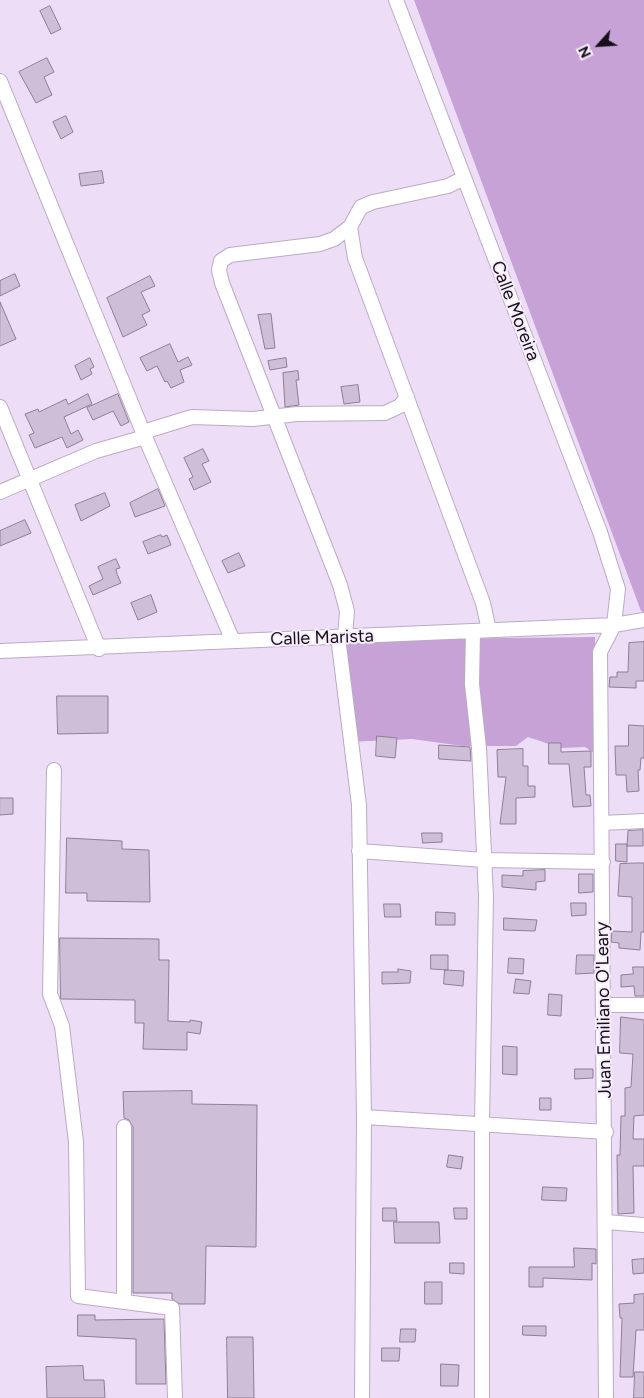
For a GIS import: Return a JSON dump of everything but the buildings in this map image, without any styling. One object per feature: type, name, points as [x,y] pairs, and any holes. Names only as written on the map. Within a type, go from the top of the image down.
[{"type":"street","name":"Calle Moreira","points":[[396,0],[600,532],[618,589],[614,625]]},
{"type":"street","points":[[0,81],[144,435],[233,641]]},
{"type":"street","points":[[362,1398],[364,1117],[359,805],[342,637],[346,611],[340,585],[274,418],[219,270],[221,261],[230,255],[320,244],[334,239],[350,227],[361,207],[373,202],[448,186],[464,178]]},
{"type":"street","points":[[350,227],[355,258],[483,603],[489,630]]},
{"type":"street","points":[[0,492],[96,450],[192,417],[274,418],[297,414],[385,413],[400,406],[407,398]]},
{"type":"street","points":[[0,407],[98,649]]},
{"type":"street","name":"Calle Marista","points":[[0,651],[98,649],[233,641],[614,625],[644,620]]},
{"type":"street","name":"Juan Emiliano O'Leary","points":[[606,1398],[606,1132],[600,652],[614,625]]},
{"type":"street","points":[[473,630],[472,684],[479,748],[486,896],[482,1124],[482,1398]]},
{"type":"street","points":[[54,770],[50,994],[62,1026],[76,1142],[78,1296],[172,1308],[175,1398]]},
{"type":"street","points":[[602,824],[644,821]]},
{"type":"street","points":[[359,851],[484,860],[603,862]]},
{"type":"street","points":[[604,1005],[644,1005]]},
{"type":"street","points":[[364,1117],[606,1132]]},
{"type":"street","points":[[124,1126],[124,1302]]},
{"type":"street","points":[[606,1222],[644,1225]]},
{"type":"shaded area","points":[[414,0],[644,0],[644,612],[641,611]]},
{"type":"shaded area","points":[[595,637],[598,756],[585,747],[561,748],[528,737],[516,746],[463,746],[412,739],[348,742],[340,640]]}]
